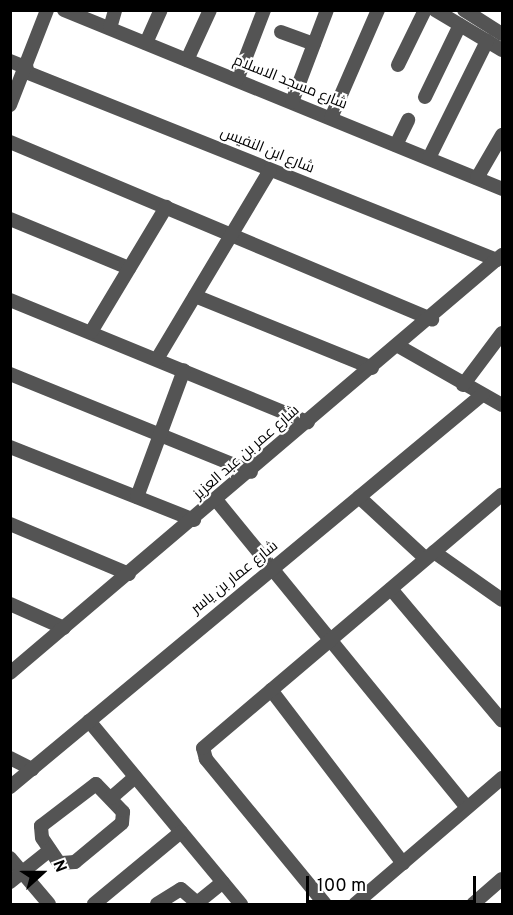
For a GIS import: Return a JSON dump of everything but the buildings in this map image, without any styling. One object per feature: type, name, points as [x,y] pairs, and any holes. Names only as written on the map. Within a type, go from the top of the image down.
[{"type":"street","points":[[10,105],[27,70],[47,10]]},
{"type":"street","name":"شارع مسجد الاسلام","points":[[64,10],[502,189]]},
{"type":"street","points":[[110,28],[115,10]]},
{"type":"street","points":[[146,43],[160,10]]},
{"type":"street","points":[[187,60],[210,10]]},
{"type":"street","points":[[237,80],[264,10]]},
{"type":"street","points":[[292,102],[327,10]]},
{"type":"street","points":[[331,118],[378,10]]},
{"type":"street","points":[[398,65],[425,10]]},
{"type":"street","points":[[435,10],[502,50]]},
{"type":"street","points":[[464,10],[502,34]]},
{"type":"street","points":[[425,97],[460,25]]},
{"type":"street","points":[[281,32],[315,44]]},
{"type":"street","points":[[429,158],[487,41]]},
{"type":"street","name":"شارع ابن النفيس","points":[[10,61],[270,170],[500,257]]},
{"type":"street","points":[[396,145],[408,120]]},
{"type":"street","points":[[477,178],[502,135]]},
{"type":"street","points":[[10,142],[432,319]]},
{"type":"street","points":[[157,359],[270,170]]},
{"type":"street","points":[[91,332],[166,207]]},
{"type":"street","points":[[10,219],[129,268]]},
{"type":"street","name":"شارع عمر بن عبد العزيز","points":[[10,673],[432,319],[500,257]]},
{"type":"street","points":[[195,296],[372,368]]},
{"type":"street","points":[[10,300],[308,422]]},
{"type":"street","points":[[463,385],[502,333]]},
{"type":"street","points":[[399,347],[502,405]]},
{"type":"street","points":[[137,497],[184,370]]},
{"type":"street","points":[[10,375],[160,433],[250,472]]},
{"type":"street","name":"شارع عمار بن ياسر","points":[[10,787],[482,395]]},
{"type":"street","points":[[10,447],[194,520]]},
{"type":"street","points":[[359,497],[429,555],[502,600]]},
{"type":"street","points":[[325,904],[206,759],[206,743],[429,555],[501,498]]},
{"type":"street","points":[[217,501],[467,807]]},
{"type":"street","points":[[10,524],[129,574]]},
{"type":"street","points":[[391,589],[502,721]]},
{"type":"street","points":[[10,604],[64,628]]},
{"type":"street","points":[[271,690],[403,863]]},
{"type":"street","points":[[89,721],[241,904]]},
{"type":"street","points":[[10,758],[32,769]]},
{"type":"street","points":[[111,798],[135,777]]},
{"type":"street","points":[[355,904],[502,778]]},
{"type":"street","points":[[91,784],[100,786],[111,798],[123,812],[120,828],[70,864],[59,862],[40,832],[45,821],[91,784]]},
{"type":"street","points":[[94,904],[181,832]]},
{"type":"street","points":[[10,882],[50,850]]},
{"type":"street","points":[[10,858],[49,904]]},
{"type":"street","points":[[157,904],[181,889],[197,904],[223,882]]},
{"type":"street","points":[[473,904],[500,885]]}]
